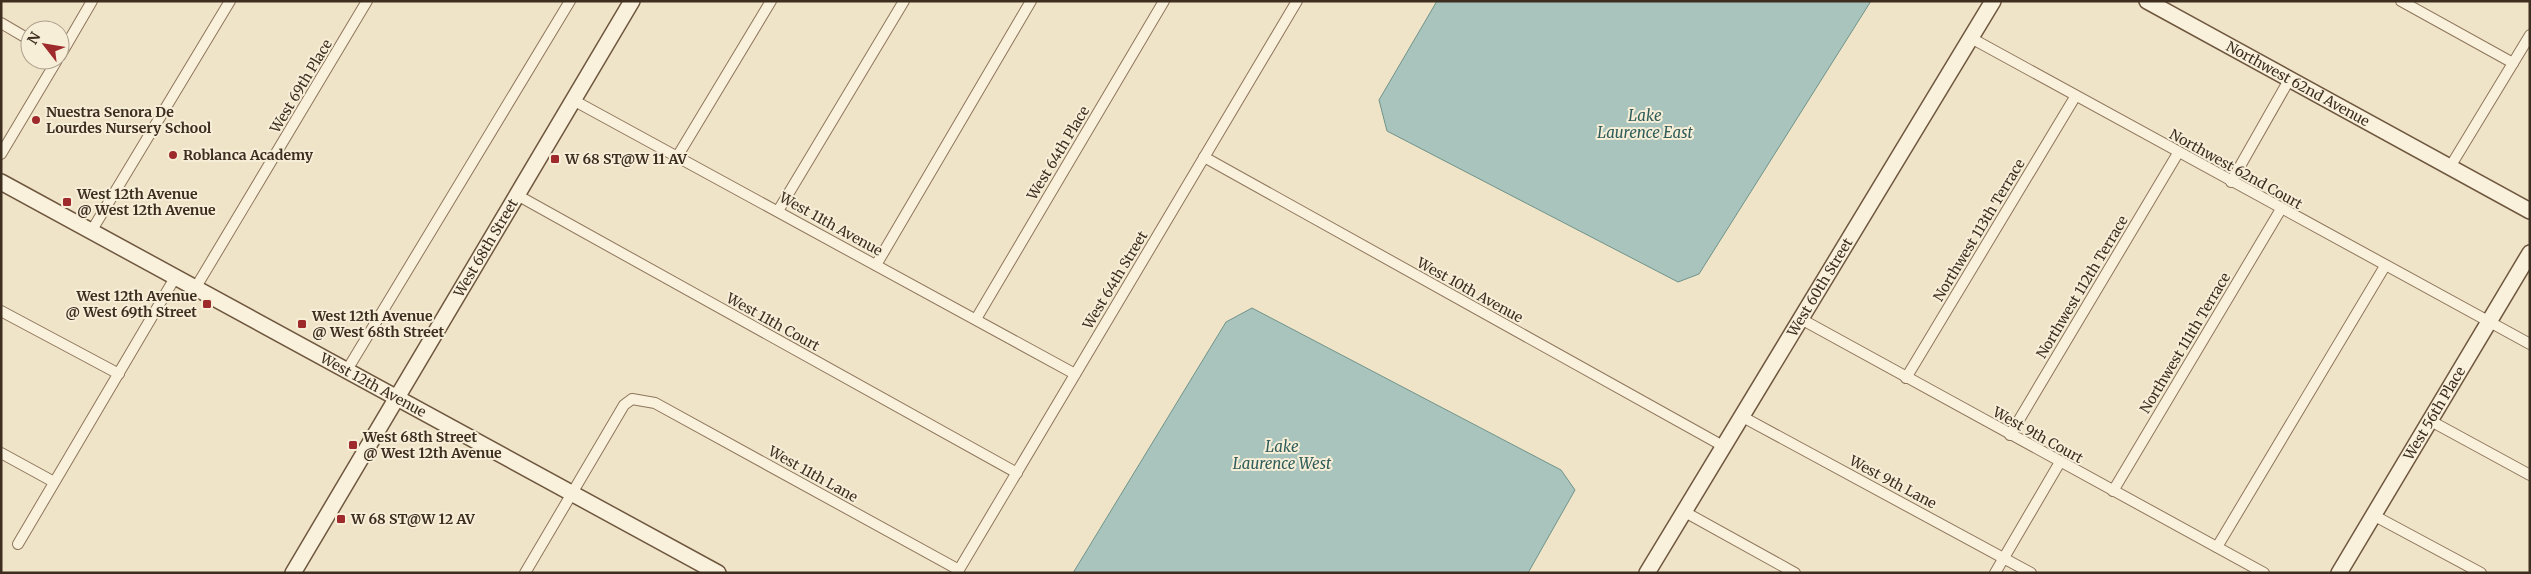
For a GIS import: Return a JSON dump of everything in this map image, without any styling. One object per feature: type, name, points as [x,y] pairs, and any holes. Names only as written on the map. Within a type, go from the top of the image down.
[{"type":"main road","name":"West 68th Street","points":[[293,573],[632,1]]},
{"type":"main road","name":"West 60th Street","points":[[1646,573],[1993,1]]},
{"type":"main road","name":"Northwest 62nd Avenue","points":[[2147,1],[2530,211]]},
{"type":"main road","name":"West 12th Avenue","points":[[1,182],[718,573]]},
{"type":"main road","name":"West 56th Place","points":[[2339,573],[2530,252]]},
{"type":"street","points":[[70,39],[92,1]]},
{"type":"street","points":[[92,230],[230,1]]},
{"type":"street","name":"West 69th Place","points":[[196,287],[367,1]]},
{"type":"street","points":[[347,370],[570,1]]},
{"type":"street","points":[[677,157],[771,1]]},
{"type":"street","points":[[778,211],[904,1]]},
{"type":"street","points":[[876,265],[1031,1]]},
{"type":"street","name":"West 64th Place","points":[[976,319],[1164,1]]},
{"type":"street","name":"West 64th Street","points":[[958,571],[1297,1]]},
{"type":"street","points":[[2402,1],[2513,63]]},
{"type":"street","points":[[1,23],[20,34]]},
{"type":"street","points":[[2450,167],[2530,35]]},
{"type":"street","name":"Northwest 62nd Court","points":[[1971,38],[2075,97],[2530,344]]},
{"type":"street","points":[[1,154],[51,70]]},
{"type":"street","points":[[2231,182],[2289,80]]},
{"type":"street","name":"Northwest 113th Terrace","points":[[1906,378],[2075,97]]},
{"type":"street","name":"West 11th Avenue","points":[[572,100],[1075,374]]},
{"type":"street","name":"Northwest 112th Terrace","points":[[2010,435],[2178,153]]},
{"type":"street","name":"West 10th Avenue","points":[[1204,157],[1723,446]]},
{"type":"street","name":"West 11th Court","points":[[517,195],[1017,473]]},
{"type":"street","name":"Northwest 111th Terrace","points":[[2113,491],[2281,209]]},
{"type":"street","points":[[2217,547],[2385,266]]},
{"type":"street","points":[[18,544],[176,276]]},
{"type":"street","points":[[1,311],[118,374]]},
{"type":"street","name":"West 9th Court","points":[[1801,320],[2264,573]]},
{"type":"street","name":"West 11th Lane","points":[[572,493],[624,405],[632,399],[655,403],[958,571]]},
{"type":"street","name":"West 9th Lane","points":[[1741,416],[2031,573]]},
{"type":"street","points":[[2429,420],[2530,475]]},
{"type":"street","points":[[1,453],[54,482]]},
{"type":"street","points":[[1995,573],[2060,462]]},
{"type":"street","points":[[525,573],[572,493]]},
{"type":"street","points":[[1683,511],[1790,572]]},
{"type":"street","points":[[2373,515],[2475,571]]},
{"type":"water","name":"Lake Laurence East","points":[[1437,1],[1871,1],[1699,274],[1678,282],[1387,131],[1379,100]]},
{"type":"water","name":"Lake Laurence West","points":[[1252,308],[1561,470],[1575,490],[1528,573],[1073,573],[1226,322]]},
{"type":"place","name":"Nuestra Senora De Lourdes Nursery School","points":[[36,120]]},
{"type":"place","name":"Roblanca Academy","points":[[173,155]]},
{"type":"place","name":"W 68 ST@W 11 AV","points":[[555,159]]},
{"type":"place","name":"West 12th Avenue @ West 12th Avenue","points":[[67,202]]},
{"type":"place","name":"West 12th Avenue @ West 69th Street","points":[[207,304]]},
{"type":"place","name":"West 12th Avenue @ West 68th Street","points":[[302,324]]},
{"type":"place","name":"West 68th Street @ West 12th Avenue","points":[[353,445]]},
{"type":"place","name":"W 68 ST@W 12 AV","points":[[341,519]]}]
